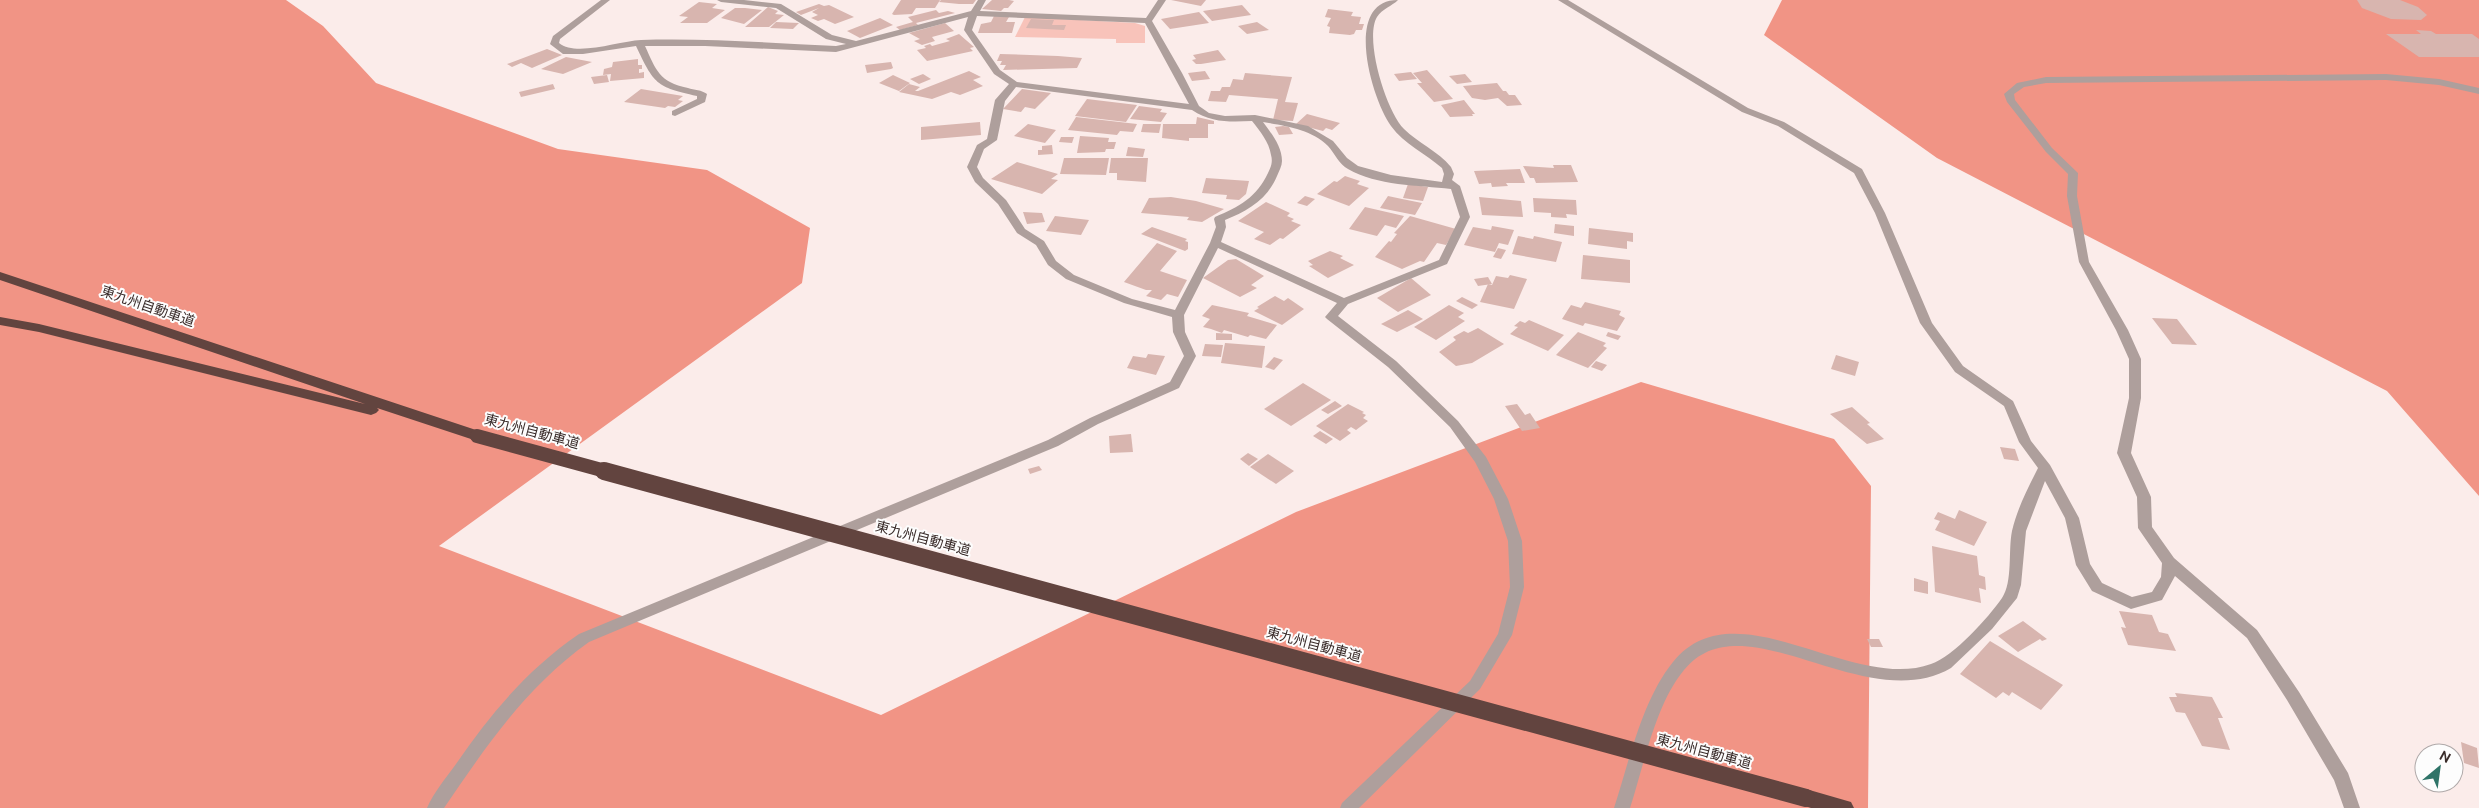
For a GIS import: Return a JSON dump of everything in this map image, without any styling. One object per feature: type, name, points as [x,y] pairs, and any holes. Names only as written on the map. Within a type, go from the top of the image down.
[{"type":"highway","points":[[0,264],[271,358],[349,393]]},
{"type":"highway","name":"東九州自動車道","points":[[0,276],[477,436],[1844,808]]},
{"type":"highway","points":[[0,321],[49,330],[477,436]]},
{"type":"street","points":[[606,0],[556,38],[554,44],[563,51],[583,51],[639,43],[704,43],[811,49],[836,48],[974,13],[1148,21]]},
{"type":"street","points":[[722,0],[778,6],[829,36],[857,43]]},
{"type":"street","points":[[982,0],[974,13],[968,30],[997,72],[1014,84],[1195,108],[1206,115],[1225,119],[1255,118],[1295,125],[1330,142],[1352,167],[1382,176],[1455,186]]},
{"type":"street","points":[[1148,21],[1162,0]]},
{"type":"street","points":[[1348,808],[1475,685],[1505,635],[1517,587],[1515,541],[1501,499],[1481,460],[1454,424],[1392,364],[1331,317],[1344,302],[1443,262],[1465,217],[1455,186],[1447,181],[1449,174],[1446,167],[1396,125],[1386,108],[1376,74],[1370,40],[1371,24],[1373,17],[1394,0]]},
{"type":"street","points":[[1562,0],[1745,110],[1781,124],[1858,172],[1880,213],[1926,323],[1958,369],[2009,404],[2024,442],[2045,468],[2072,518],[2083,565],[2097,587],[2131,603],[2157,596],[2168,576],[2169,562]]},
{"type":"street","points":[[1148,21],[1178,73],[1195,108]]},
{"type":"street","points":[[639,43],[656,80],[665,87],[702,94],[702,100],[675,113]]},
{"type":"street","points":[[2352,808],[2342,778],[2294,696],[2252,634],[2169,562],[2145,528],[2144,497],[2124,453],[2135,398],[2135,359],[2122,330],[2084,262],[2072,196],[2073,173],[2049,150],[2010,100],[2009,94],[2013,88],[2046,80],[2386,77],[2439,82],[2479,92]]},
{"type":"street","points":[[1014,84],[1000,100],[992,140],[980,147],[972,167],[979,180],[1002,202],[1021,231],[1040,242],[1052,263],[1070,277],[1128,301],[1178,315]]},
{"type":"street","points":[[435,808],[491,728],[522,689],[564,650],[584,638],[925,498],[1053,443],[1094,421],[1175,385],[1190,356],[1180,332],[1178,315],[1215,244],[1221,227],[1219,219],[1258,198],[1270,185],[1278,161],[1268,135],[1255,118]]},
{"type":"street","points":[[1215,244],[1344,302]]},
{"type":"street","points":[[1622,808],[1664,687],[1680,663],[1700,647],[1726,639],[1759,641],[1846,668],[1883,674],[1914,674],[1938,668],[1955,658],[2012,596],[2019,532],[2027,506],[2045,468]]},
{"type":"shaded area","points":[[0,0],[286,0],[323,26],[376,83],[558,149],[707,170],[810,228],[802,283],[439,546],[881,715],[1296,512],[1641,382],[1834,439],[1871,486],[1868,808],[0,808]]},
{"type":"shaded area","points":[[1782,0],[2479,0],[2479,496],[2387,391],[1937,158],[1764,35]]},
{"type":"shaded area","points":[[1025,17],[1135,23],[1145,26],[1145,43],[1116,43],[1116,39],[1015,37]]},
{"type":"building","points":[[901,0],[940,0],[935,8],[916,8],[912,14],[892,14]]},
{"type":"building","points":[[941,0],[976,0],[973,4],[959,4],[939,2]]},
{"type":"building","points":[[992,0],[1014,1],[1008,8],[1004,8],[1001,11],[982,9]]},
{"type":"building","points":[[1171,0],[1206,0],[1201,6]]},
{"type":"building","points":[[2357,0],[2400,0],[2418,7],[2427,15],[2421,20],[2391,19],[2362,8]]},
{"type":"building","points":[[699,2],[717,4],[712,8],[725,10],[707,23],[680,23],[688,17],[679,16]]},
{"type":"building","points":[[819,4],[829,5],[854,17],[835,24],[824,19],[818,21],[811,18],[818,15],[812,12],[819,8],[801,15],[796,12]]},
{"type":"building","points":[[1242,5],[1251,15],[1212,21],[1203,11]]},
{"type":"building","points":[[768,7],[778,11],[775,14],[784,15],[769,27],[745,27]]},
{"type":"building","points":[[735,8],[762,10],[744,24],[721,18]]},
{"type":"building","points":[[1328,9],[1353,12],[1351,16],[1361,17],[1359,24],[1364,24],[1362,30],[1356,30],[1354,34],[1350,35],[1329,33],[1330,27],[1327,26],[1331,18],[1325,17]]},
{"type":"building","points":[[936,10],[939,13],[948,11],[955,13],[916,23],[918,25],[900,30],[896,27],[913,22],[908,17]]},
{"type":"building","points":[[1199,12],[1209,23],[1170,29],[1161,19]]},
{"type":"building","points":[[994,16],[1009,17],[1006,22],[1015,22],[1012,33],[978,33],[981,24],[991,22]]},
{"type":"building","points":[[880,18],[893,25],[860,38],[847,31]]},
{"type":"building","points":[[1031,19],[1054,20],[1052,25],[1066,25],[1064,30],[1026,28]]},
{"type":"building","points":[[776,22],[799,23],[793,29],[770,28]]},
{"type":"building","points":[[1257,22],[1269,30],[1247,34],[1238,26]]},
{"type":"building","points":[[945,23],[954,31],[932,37],[935,41],[922,45],[914,41],[920,39],[909,33]]},
{"type":"building","points":[[2416,30],[2431,31],[2436,34],[2472,34],[2479,39],[2479,57],[2419,57],[2386,34],[2421,34]]},
{"type":"building","points":[[959,34],[974,47],[970,48],[973,51],[927,61],[917,50],[926,48],[924,46],[930,44],[932,46],[950,41],[946,39]]},
{"type":"building","points":[[547,49],[562,55],[532,68],[521,63],[512,67],[507,64]]},
{"type":"building","points":[[1218,50],[1226,60],[1196,64],[1192,60],[1196,59],[1193,55]]},
{"type":"building","points":[[1000,54],[1082,58],[1077,68],[1003,70],[1006,65],[1000,65],[1002,61],[997,61]]},
{"type":"building","points":[[566,57],[592,62],[563,74],[541,69]]},
{"type":"building","points":[[638,59],[638,65],[642,65],[639,73],[644,72],[644,78],[610,81],[611,74],[603,75],[604,69],[612,67],[613,62]]},
{"type":"building","points":[[891,62],[893,68],[891,69],[867,73],[865,65]]},
{"type":"building","points":[[1427,70],[1453,99],[1434,102],[1417,83],[1422,83],[1413,73]]},
{"type":"building","points":[[969,71],[981,77],[973,80],[983,86],[960,95],[951,92],[932,99],[899,92],[909,84],[920,87],[915,91],[918,91]]},
{"type":"building","points":[[1205,71],[1210,79],[1192,81],[1188,73]]},
{"type":"building","points":[[1411,72],[1417,79],[1399,81],[1394,74]]},
{"type":"building","points":[[1245,73],[1292,77],[1285,102],[1298,103],[1293,121],[1273,120],[1278,99],[1229,95],[1226,102],[1208,101],[1211,91],[1220,91],[1222,87],[1230,87],[1233,79],[1243,80]]},
{"type":"building","points":[[923,74],[931,79],[919,84],[910,79]]},
{"type":"building","points":[[1465,74],[1472,82],[1457,84],[1449,76]]},
{"type":"building","points":[[607,75],[609,82],[594,84],[591,77]]},
{"type":"building","points":[[893,75],[910,83],[899,91],[879,83]]},
{"type":"building","points":[[1497,83],[1509,95],[1515,95],[1522,105],[1507,106],[1498,98],[1485,100],[1472,98],[1463,86]]},
{"type":"building","points":[[553,84],[555,89],[521,97],[519,92]]},
{"type":"building","points":[[641,89],[683,96],[678,100],[683,101],[675,107],[668,106],[665,108],[624,102]]},
{"type":"building","points":[[1022,89],[1051,93],[1035,109],[1025,107],[1021,112],[1003,109]]},
{"type":"building","points":[[1087,99],[1137,105],[1126,122],[1075,116]]},
{"type":"building","points":[[1464,100],[1475,114],[1472,114],[1473,116],[1450,117],[1441,105]]},
{"type":"building","points":[[1139,106],[1162,109],[1160,112],[1167,113],[1161,122],[1130,119]]},
{"type":"building","points":[[1307,114],[1340,123],[1332,130],[1326,128],[1323,131],[1296,124]]},
{"type":"building","points":[[1076,117],[1137,124],[1133,132],[1120,131],[1117,135],[1068,130]]},
{"type":"building","points":[[1197,117],[1214,121],[1214,124],[1208,124],[1208,138],[1189,138],[1189,141],[1162,138],[1163,124],[1196,124]]},
{"type":"building","points":[[980,122],[981,135],[921,140],[921,127]]},
{"type":"building","points":[[1028,124],[1056,130],[1045,143],[1014,136]]},
{"type":"building","points":[[1143,124],[1161,124],[1159,133],[1141,132]]},
{"type":"building","points":[[1275,127],[1289,127],[1293,134],[1279,135]]},
{"type":"building","points":[[1080,136],[1109,138],[1108,142],[1116,142],[1114,149],[1106,149],[1105,152],[1077,153]]},
{"type":"building","points":[[1061,137],[1074,137],[1072,143],[1059,142]]},
{"type":"building","points":[[1052,145],[1053,154],[1038,155],[1038,150],[1042,150],[1042,146]]},
{"type":"building","points":[[1128,147],[1145,149],[1143,157],[1126,156]]},
{"type":"building","points":[[1064,158],[1109,158],[1106,175],[1060,174]]},
{"type":"building","points":[[1111,158],[1148,158],[1146,182],[1117,180],[1117,173],[1109,173]]},
{"type":"building","points":[[1017,162],[1058,174],[1051,179],[1058,180],[1042,194],[991,179]]},
{"type":"building","points":[[1553,165],[1571,165],[1578,182],[1536,183],[1534,178],[1530,178],[1523,166],[1554,168]]},
{"type":"building","points":[[1520,169],[1525,183],[1506,183],[1508,186],[1492,187],[1491,183],[1479,184],[1474,171]]},
{"type":"building","points":[[1345,176],[1360,181],[1357,184],[1369,188],[1349,206],[1317,194],[1334,181],[1337,182]]},
{"type":"building","points":[[1206,178],[1249,181],[1246,194],[1239,200],[1226,199],[1227,195],[1202,193]]},
{"type":"building","points":[[1408,184],[1428,187],[1423,201],[1403,198]]},
{"type":"building","points":[[1305,196],[1315,199],[1307,206],[1297,203]]},
{"type":"building","points":[[1388,196],[1422,203],[1415,215],[1380,208]]},
{"type":"building","points":[[1171,197],[1196,201],[1224,209],[1202,222],[1187,220],[1189,217],[1141,213],[1149,198]]},
{"type":"building","points":[[1479,197],[1521,201],[1523,217],[1482,215]]},
{"type":"building","points":[[1533,198],[1576,200],[1577,215],[1566,214],[1567,218],[1551,217],[1551,213],[1534,212]]},
{"type":"building","points":[[1266,202],[1290,213],[1287,216],[1294,219],[1291,221],[1301,225],[1283,239],[1280,238],[1270,245],[1254,239],[1264,232],[1238,221]]},
{"type":"building","points":[[1365,207],[1404,216],[1396,228],[1385,225],[1377,236],[1349,229]]},
{"type":"building","points":[[1023,212],[1042,213],[1045,222],[1027,224]]},
{"type":"building","points":[[1055,216],[1089,220],[1081,235],[1046,231]]},
{"type":"building","points":[[1410,216],[1456,229],[1446,245],[1437,243],[1424,262],[1420,261],[1402,269],[1375,257],[1389,241],[1391,242],[1397,234],[1394,233]]},
{"type":"building","points":[[1555,224],[1574,226],[1574,236],[1554,233]]},
{"type":"building","points":[[1492,226],[1514,230],[1508,245],[1499,243],[1495,252],[1464,245],[1473,227],[1491,230]]},
{"type":"building","points":[[1152,227],[1187,239],[1185,241],[1188,242],[1188,249],[1185,251],[1141,234]]},
{"type":"building","points":[[1589,228],[1633,233],[1633,242],[1627,241],[1627,249],[1588,244]]},
{"type":"building","points":[[1518,236],[1533,239],[1534,236],[1562,242],[1556,262],[1512,254]]},
{"type":"building","points":[[1157,243],[1177,251],[1160,271],[1187,280],[1178,297],[1167,294],[1161,300],[1146,296],[1152,290],[1146,290],[1124,282]]},
{"type":"building","points":[[1498,248],[1506,250],[1501,259],[1493,257]]},
{"type":"building","points":[[1330,251],[1343,256],[1340,258],[1354,265],[1328,278],[1309,266],[1313,265],[1308,261]]},
{"type":"building","points":[[1583,255],[1630,260],[1630,283],[1581,279]]},
{"type":"building","points":[[1236,259],[1264,276],[1251,285],[1257,288],[1240,297],[1203,278],[1228,260]]},
{"type":"building","points":[[1510,275],[1527,279],[1514,309],[1480,302],[1488,284],[1492,285],[1496,276],[1508,278]]},
{"type":"building","points":[[1488,277],[1492,284],[1478,286],[1474,279]]},
{"type":"building","points":[[1411,278],[1431,295],[1398,312],[1377,298]]},
{"type":"building","points":[[1275,296],[1284,301],[1288,298],[1304,309],[1282,325],[1254,311],[1259,308],[1257,307]]},
{"type":"building","points":[[1462,297],[1478,305],[1472,309],[1456,301]]},
{"type":"building","points":[[1585,302],[1621,311],[1619,315],[1625,318],[1617,331],[1585,323],[1583,326],[1562,319],[1571,305],[1581,308]]},
{"type":"building","points":[[1212,305],[1249,313],[1247,316],[1277,325],[1266,339],[1250,335],[1248,337],[1224,330],[1222,333],[1203,327],[1210,319],[1202,316]]},
{"type":"building","points":[[1449,305],[1464,313],[1458,317],[1465,321],[1436,340],[1414,327]]},
{"type":"building","points":[[1408,310],[1423,319],[1397,332],[1381,324]]},
{"type":"building","points":[[2152,318],[2177,319],[2197,345],[2172,344]]},
{"type":"building","points":[[1529,320],[1564,335],[1548,351],[1510,334],[1518,327],[1514,326],[1520,321],[1525,323]]},
{"type":"building","points":[[1478,328],[1504,344],[1472,363],[1456,366],[1439,352],[1456,340],[1453,337],[1464,331],[1468,333]]},
{"type":"building","points":[[1578,332],[1606,343],[1603,346],[1607,348],[1588,368],[1556,355]]},
{"type":"building","points":[[1608,332],[1621,336],[1618,340],[1606,336]]},
{"type":"building","points":[[1216,333],[1232,334],[1232,340],[1216,340]]},
{"type":"building","points":[[1225,343],[1265,346],[1262,368],[1221,363]]},
{"type":"building","points":[[1205,344],[1223,345],[1221,357],[1202,356]]},
{"type":"building","points":[[1148,354],[1165,356],[1156,375],[1127,368],[1133,356],[1146,358]]},
{"type":"building","points":[[1836,355],[1859,362],[1855,376],[1831,369]]},
{"type":"building","points":[[1274,357],[1283,360],[1274,370],[1265,367]]},
{"type":"building","points":[[1596,361],[1607,365],[1602,371],[1591,367]]},
{"type":"building","points":[[1303,383],[1331,400],[1291,426],[1264,409]]},
{"type":"building","points":[[1335,401],[1342,406],[1328,414],[1321,410]]},
{"type":"building","points":[[1348,404],[1364,412],[1362,413],[1366,415],[1363,418],[1368,421],[1356,430],[1351,427],[1347,430],[1351,433],[1340,441],[1316,426]]},
{"type":"building","points":[[1517,404],[1525,415],[1530,413],[1540,428],[1522,431],[1505,406]]},
{"type":"building","points":[[1852,407],[1884,439],[1867,444],[1830,414]]},
{"type":"building","points":[[1320,431],[1333,439],[1326,444],[1313,436]]},
{"type":"building","points":[[1131,434],[1133,452],[1110,453],[1109,436]]},
{"type":"building","points":[[2000,447],[2015,449],[2019,461],[2004,459]]},
{"type":"building","points":[[1248,453],[1258,459],[1249,466],[1240,459]]},
{"type":"building","points":[[1268,454],[1294,471],[1276,484],[1250,467]]},
{"type":"building","points":[[1039,466],[1042,470],[1030,474],[1028,469]]},
{"type":"building","points":[[1959,510],[1987,522],[1974,546],[1935,530],[1940,521],[1934,519],[1938,512],[1955,519]]},
{"type":"building","points":[[1932,546],[1977,556],[1979,575],[1985,577],[1986,590],[1979,588],[1981,603],[1935,592]]},
{"type":"building","points":[[1914,578],[1928,582],[1928,594],[1914,591]]},
{"type":"building","points":[[2119,611],[2152,615],[2159,632],[2168,634],[2176,651],[2128,645],[2121,627],[2126,628]]},
{"type":"building","points":[[2023,621],[2047,639],[2042,641],[2040,639],[2018,652],[1998,636]]},
{"type":"building","points":[[1867,639],[1879,639],[1883,647],[1871,647]]},
{"type":"building","points":[[1990,641],[2063,685],[2041,710],[2012,692],[2009,696],[2003,692],[1996,698],[1960,674]]},
{"type":"building","points":[[2175,693],[2212,697],[2223,718],[2218,718],[2230,750],[2202,746],[2185,713],[2176,712],[2169,697],[2177,697]]},
{"type":"building","points":[[2464,743],[2477,748],[2479,768],[2464,763]]}]
